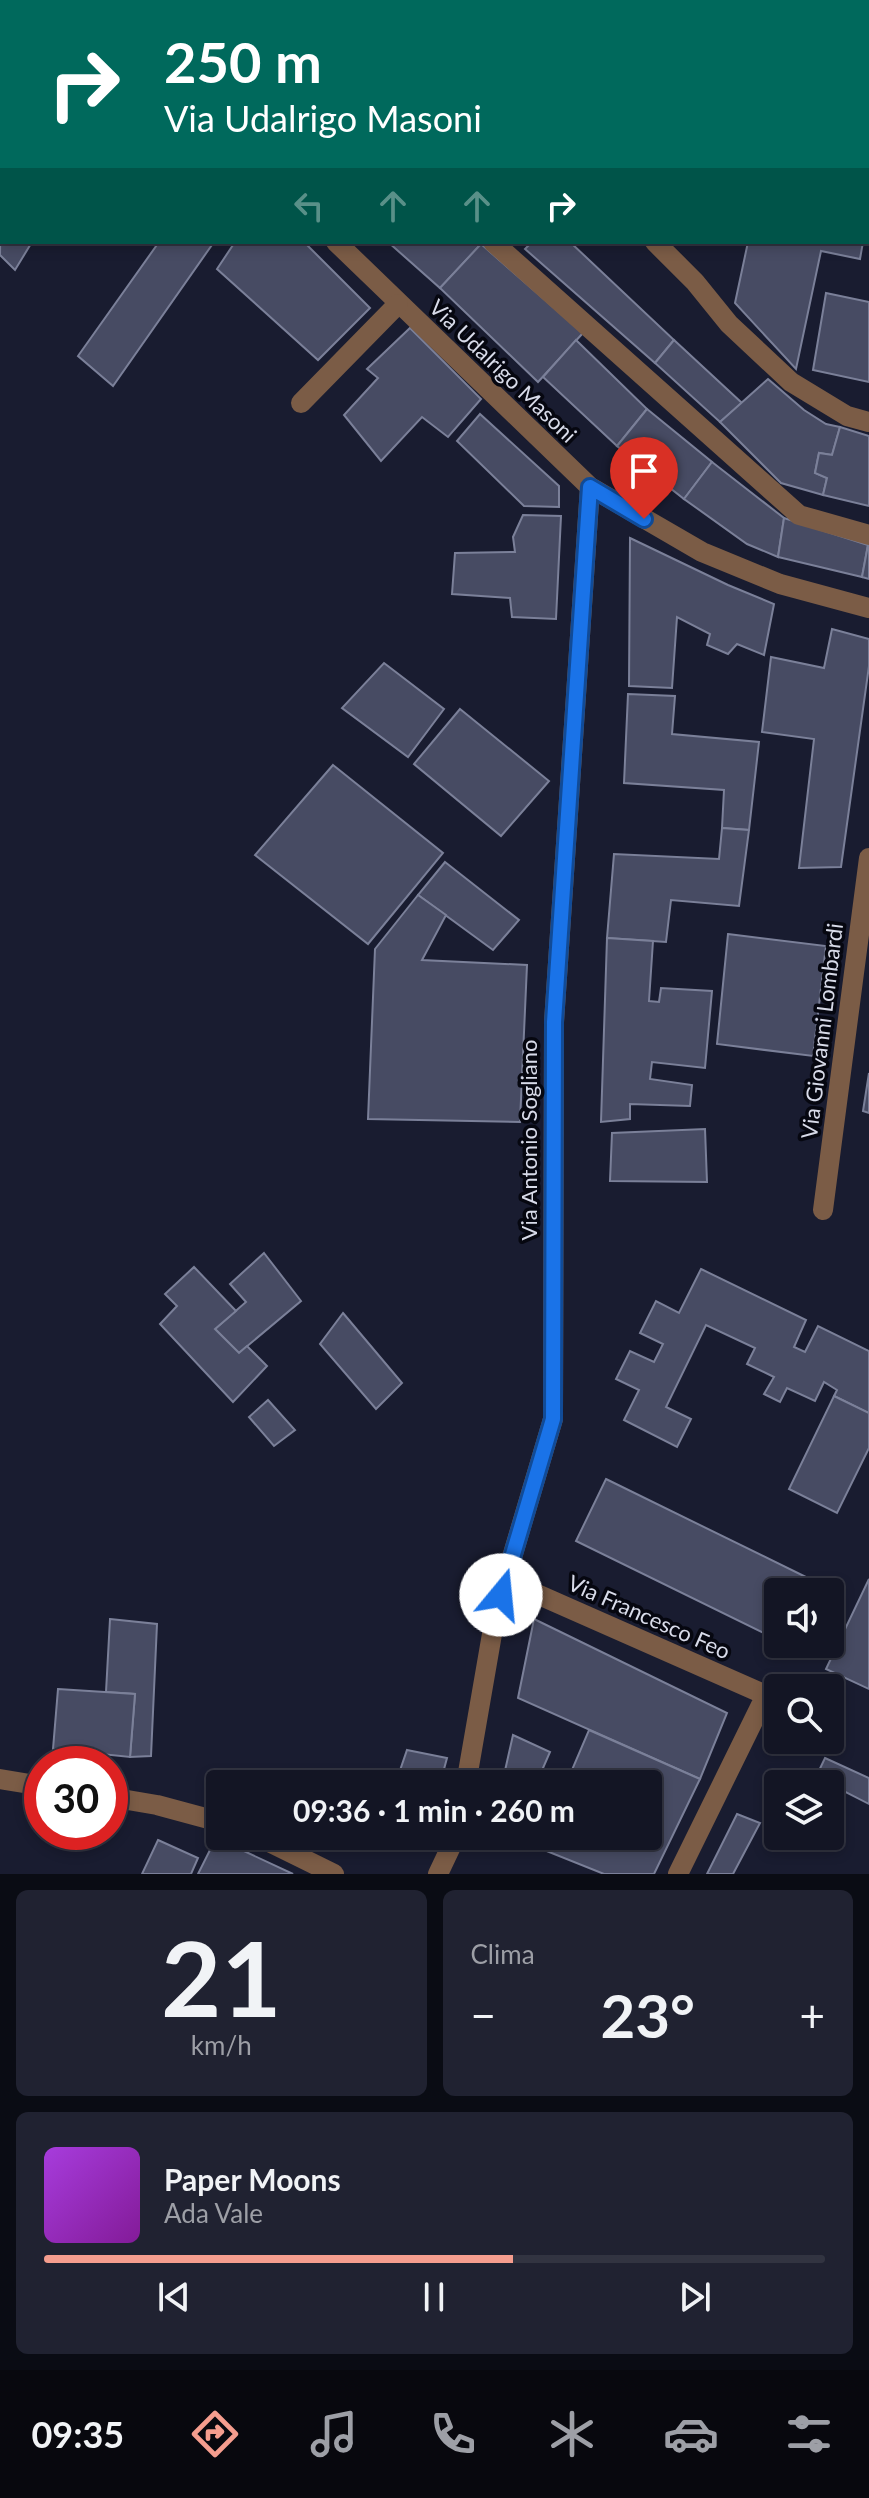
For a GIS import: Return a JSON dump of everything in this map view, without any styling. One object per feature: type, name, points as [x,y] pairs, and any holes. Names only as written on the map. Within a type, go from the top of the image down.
[{"type":"street","name":"Via Udalrigo Masoni","points":[[338,244],[590,487],[702,552],[780,584],[869,608]]},
{"type":"street","points":[[495,244],[799,515],[869,535]]},
{"type":"street","points":[[657,244],[695,282],[729,324],[791,382],[847,416],[869,422]]},
{"type":"street","points":[[301,403],[398,304]]},
{"type":"street","name":"Via Antonio Sogliano","points":[[468,1770],[496,1611],[553,1419],[554,1022],[590,487]]},
{"type":"street","name":"Via Giovanni Lombardi","points":[[823,1210],[869,858]]},
{"type":"street","name":"Via Francesco Feo","points":[[505,1580],[766,1695],[678,1874]]},
{"type":"street","points":[[0,1779],[24,1783]]},
{"type":"street","points":[[128,1800],[206,1818]]},
{"type":"street","points":[[285,1850],[334,1874]]},
{"type":"street","points":[[438,1874],[449,1850]]},
{"type":"building","points":[[0,244],[31,244],[15,270],[0,255]]},
{"type":"building","points":[[158,244],[213,244],[113,386],[78,356]]},
{"type":"building","points":[[234,244],[306,244],[370,308],[318,360],[217,269]]},
{"type":"building","points":[[390,244],[481,244],[440,288]]},
{"type":"building","points":[[481,244],[583,333],[538,382],[440,288]]},
{"type":"building","points":[[530,244],[572,244],[674,340],[655,363],[525,249]]},
{"type":"building","points":[[748,244],[863,244],[860,259],[821,251],[796,369],[735,303]]},
{"type":"building","points":[[826,293],[869,302],[869,382],[813,370]]},
{"type":"building","points":[[410,328],[481,399],[448,437],[422,417],[381,461],[344,415],[378,378],[367,369]]},
{"type":"building","points":[[576,340],[647,409],[617,446],[543,377]]},
{"type":"building","points":[[674,340],[742,403],[720,422],[655,363]]},
{"type":"building","points":[[768,379],[804,410],[826,424],[840,427],[832,455],[819,453],[815,473],[827,478],[823,495],[781,483],[720,422]]},
{"type":"building","points":[[647,409],[712,462],[684,499],[617,446]]},
{"type":"building","points":[[480,414],[559,486],[559,507],[524,506],[457,441]]},
{"type":"building","points":[[840,427],[869,436],[869,506],[823,495],[827,478],[815,473],[819,453],[832,455]]},
{"type":"building","points":[[712,462],[784,518],[778,557],[747,544],[684,499]]},
{"type":"building","points":[[523,515],[561,516],[556,619],[512,617],[510,598],[452,594],[455,553],[515,552],[513,537]]},
{"type":"building","points":[[784,518],[868,545],[862,577],[778,557]]},
{"type":"building","points":[[630,538],[774,604],[764,655],[737,644],[728,654],[707,645],[710,634],[677,617],[672,688],[629,686]]},
{"type":"building","points":[[869,545],[869,579],[862,577]]},
{"type":"building","points":[[832,629],[869,639],[869,666],[841,867],[799,868],[814,739],[762,732],[771,657],[824,668]]},
{"type":"building","points":[[384,663],[444,709],[408,757],[342,708]]},
{"type":"building","points":[[628,694],[675,696],[672,734],[759,742],[749,830],[722,828],[724,790],[624,783]]},
{"type":"building","points":[[460,709],[549,781],[501,836],[414,764]]},
{"type":"building","points":[[333,765],[443,853],[368,944],[255,855]]},
{"type":"building","points":[[722,828],[749,830],[739,906],[671,900],[666,942],[607,938],[614,854],[719,859]]},
{"type":"building","points":[[445,862],[519,920],[493,950],[418,895]]},
{"type":"building","points":[[418,895],[446,915],[422,960],[527,965],[520,1122],[368,1119],[375,949]]},
{"type":"building","points":[[728,934],[826,946],[813,1056],[717,1044]]},
{"type":"building","points":[[607,938],[653,941],[649,1001],[659,1002],[661,988],[712,991],[705,1068],[652,1062],[650,1079],[692,1085],[690,1106],[630,1104],[630,1119],[601,1122]]},
{"type":"building","points":[[869,1073],[869,1113],[863,1111]]},
{"type":"building","points":[[705,1129],[707,1182],[610,1181],[612,1133]]},
{"type":"building","points":[[264,1253],[301,1301],[239,1353],[215,1329],[246,1302],[230,1284]]},
{"type":"building","points":[[194,1267],[236,1311],[215,1329],[239,1353],[247,1346],[267,1366],[233,1402],[160,1324],[177,1306],[165,1294]]},
{"type":"building","points":[[701,1269],[806,1320],[794,1347],[805,1352],[818,1326],[869,1351],[869,1413],[834,1396],[837,1390],[824,1382],[815,1401],[787,1388],[780,1402],[764,1394],[774,1377],[747,1364],[755,1348],[706,1325],[666,1407],[691,1419],[677,1447],[624,1420],[639,1390],[616,1379],[630,1351],[654,1362],[663,1344],[640,1333],[656,1301],[679,1313]]},
{"type":"building","points":[[343,1313],[402,1383],[376,1409],[320,1344]]},
{"type":"building","points":[[834,1396],[869,1413],[869,1448],[837,1513],[789,1489]]},
{"type":"building","points":[[268,1400],[295,1430],[274,1446],[249,1417]]},
{"type":"building","points":[[606,1479],[808,1578],[764,1578],[764,1633],[576,1541]]},
{"type":"building","points":[[869,1579],[869,1689],[844,1677],[844,1674],[826,1669],[831,1658],[844,1658],[844,1631]]},
{"type":"building","points":[[110,1619],[157,1624],[151,1756],[130,1757],[135,1694],[106,1692]]},
{"type":"building","points":[[534,1619],[727,1713],[700,1779],[518,1698]]},
{"type":"building","points":[[58,1689],[135,1694],[130,1757],[128,1746],[53,1746]]},
{"type":"building","points":[[589,1730],[700,1779],[654,1874],[604,1874],[544,1850],[662,1850],[662,1770],[572,1770]]},
{"type":"building","points":[[513,1735],[550,1752],[542,1770],[505,1770]]},
{"type":"building","points":[[407,1750],[447,1758],[444,1770],[400,1770]]},
{"type":"building","points":[[825,1758],[869,1778],[869,1804],[844,1791],[844,1770],[819,1770]]},
{"type":"building","points":[[737,1814],[760,1823],[733,1874],[707,1874]]},
{"type":"building","points":[[158,1840],[198,1858],[191,1874],[142,1874]]},
{"type":"building","points":[[210,1850],[242,1850],[293,1874],[198,1874]]},
{"type":"route","points":[[501,1595],[553,1419],[554,1022],[590,487],[644,519]]}]
